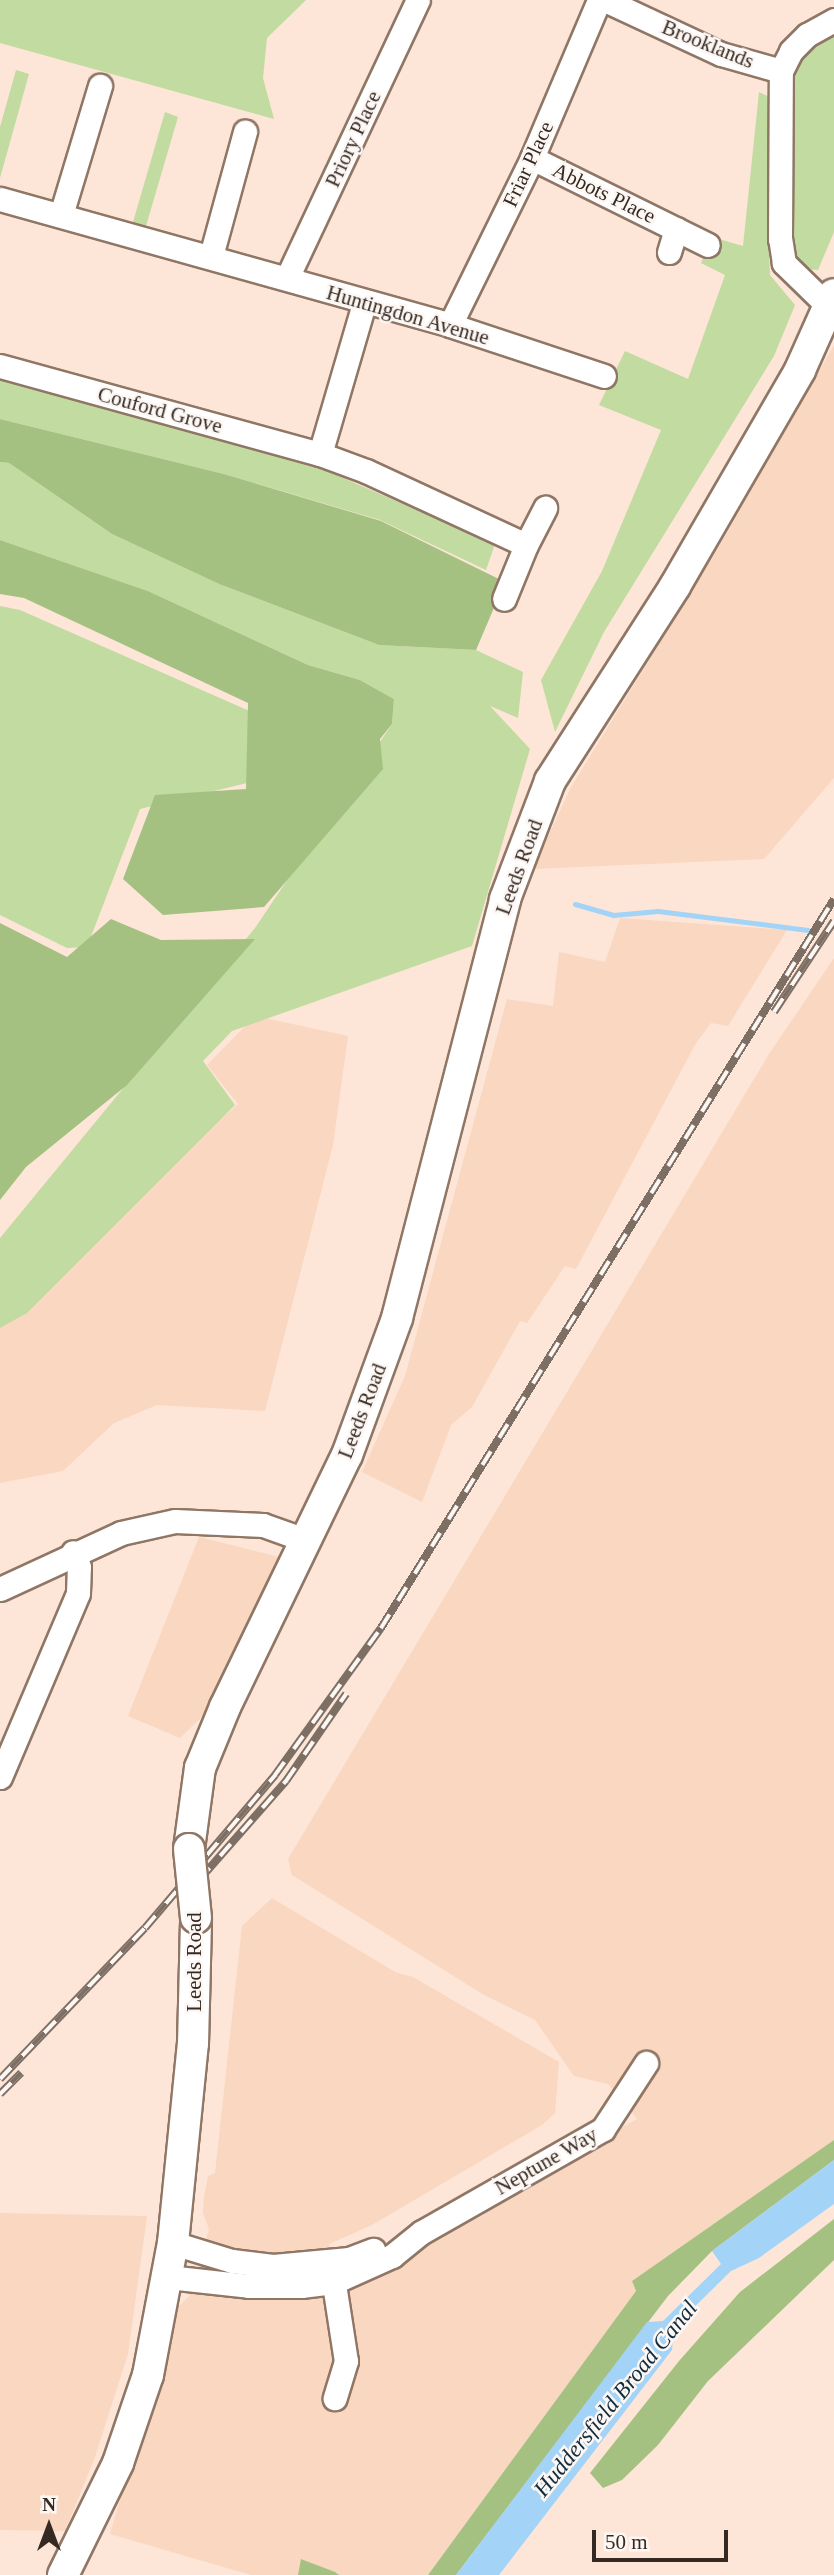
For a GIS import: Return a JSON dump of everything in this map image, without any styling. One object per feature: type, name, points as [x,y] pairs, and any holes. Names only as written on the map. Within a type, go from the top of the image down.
[{"type":"main road","name":"Leeds Road","points":[[63,2575],[122,2452],[148,2375],[168,2277],[194,2044],[196,1917],[189,1849],[200,1768],[347,1455],[397,1318],[505,899],[551,781],[676,586],[800,370],[831,300]]},
{"type":"street","name":"Priory Place","points":[[287,278],[418,0]]},
{"type":"street","name":"Friar Place","points":[[450,325],[532,158],[599,0]]},
{"type":"street","name":"Brooklands","points":[[605,0],[721,54],[781,72],[791,51],[807,35],[834,20]]},
{"type":"street","points":[[781,72],[780,239],[784,263],[831,300]]},
{"type":"street","points":[[61,215],[100,86]]},
{"type":"street","points":[[211,256],[246,132]]},
{"type":"street","name":"Abbots Place","points":[[532,158],[708,245]]},
{"type":"street","name":"Huntingdon Avenue","points":[[0,200],[211,256],[364,304],[450,325],[604,376]]},
{"type":"street","name":"Abbots Place","points":[[669,253],[676,229]]},
{"type":"street","points":[[320,454],[364,304]]},
{"type":"street","name":"Couford Grove","points":[[0,366],[320,454],[526,545]]},
{"type":"street","points":[[503,598],[545,508]]},
{"type":"street","points":[[0,1589],[73,1552],[121,1533],[175,1521],[263,1525],[305,1540]]},
{"type":"street","points":[[0,1777],[78,1593],[79,1567],[73,1552]]},
{"type":"street","name":"Neptune Way","points":[[168,2277],[249,2286],[334,2281],[392,2256],[422,2232],[603,2129],[646,2063]]},
{"type":"street","name":"Neptune Way","points":[[173,2243],[232,2261],[282,2266],[349,2259],[422,2232]]},
{"type":"street","name":"Neptune Way","points":[[282,2266],[293,2275],[332,2272],[334,2281]]},
{"type":"street","points":[[334,2281],[346,2361],[335,2398]]},
{"type":"shaded area","points":[[834,345],[834,778],[764,859],[533,869],[571,787],[720,545]]},
{"type":"shaded area","points":[[620,918],[787,930],[728,1026],[711,1023],[696,1043],[576,1269],[565,1266],[527,1323],[520,1321],[472,1407],[451,1425],[422,1502],[362,1472],[405,1376],[507,999],[553,1006],[559,952],[605,962]]},
{"type":"shaded area","points":[[834,958],[834,2140],[632,2281],[636,2291],[428,2575],[339,2575],[302,2559],[298,2575],[251,2575],[110,2534],[175,2310],[190,2295],[209,2229],[203,2213],[204,2196],[208,2176],[215,2173],[242,1926],[272,1898],[397,1973],[413,1977],[559,2062],[555,2113],[542,2125],[372,2225],[329,2244],[339,2284],[482,2216],[553,2165],[637,2119],[608,2084],[574,2076],[535,2020],[484,1995],[292,1875],[288,1859],[769,1054]]},
{"type":"shaded area","points":[[255,1016],[348,1036],[333,1145],[265,1411],[157,1405],[114,1423],[63,1471],[0,1483],[0,1314],[238,1104],[207,1065]]},
{"type":"shaded area","points":[[199,1537],[283,1558],[213,1706],[180,1738],[128,1716]]},
{"type":"shaded area","points":[[0,2213],[147,2216],[128,2354],[95,2457],[65,2531],[0,2530]]},
{"type":"green space","points":[[0,0],[306,0],[267,38],[263,78],[274,119],[0,43]]},
{"type":"green space","points":[[834,34],[834,232],[818,270],[806,269],[792,259],[787,235],[794,73],[804,55]]},
{"type":"green space","points":[[16,70],[29,74],[0,178],[0,127]]},
{"type":"green space","points":[[759,92],[772,98],[767,206],[770,275],[795,305],[774,356],[604,632],[555,732],[541,680],[602,571],[661,430],[599,405],[625,351],[688,379],[725,275],[701,263],[712,237],[743,246]]},
{"type":"green space","points":[[165,112],[178,117],[146,226],[133,222]]},
{"type":"green space","points":[[0,378],[327,471],[495,544],[486,570],[380,520],[224,474],[0,419]]},
{"type":"green space","points":[[0,419],[224,474],[381,521],[505,582],[476,650],[379,645],[219,584],[112,534],[9,463],[0,462]]},
{"type":"green space","points":[[0,462],[9,463],[112,534],[219,584],[379,645],[476,650],[523,672],[518,718],[490,706],[530,749],[472,946],[232,1031],[203,1061],[235,1105],[27,1313],[0,1328],[0,1238],[255,928],[392,724],[394,699],[360,680],[308,665],[148,591],[0,540]]},
{"type":"green space","points":[[0,540],[148,591],[308,665],[360,680],[394,699],[392,724],[380,739],[383,769],[264,907],[163,915],[123,879],[155,795],[246,789],[248,703],[24,598],[0,594]]},
{"type":"green space","points":[[0,606],[20,610],[254,713],[251,782],[140,809],[87,947],[67,948],[0,915]]},
{"type":"green space","points":[[111,919],[161,940],[255,939],[127,1085],[26,1167],[0,1200],[0,923],[67,957]]},
{"type":"green space","points":[[834,2140],[834,2160],[712,2251],[668,2296],[456,2575],[428,2575],[636,2291],[632,2281]]},
{"type":"green space","points":[[834,2219],[834,2260],[708,2381],[658,2445],[622,2480],[603,2488],[590,2473],[679,2361],[740,2292]]},
{"type":"green space","points":[[301,2559],[335,2572],[339,2575],[298,2575]]},
{"type":"water","name":"Huddersfield Broad Canal","points":[[834,2160],[834,2204],[759,2258],[731,2271],[674,2327],[672,2350],[499,2575],[456,2575],[647,2322],[663,2321],[721,2264],[712,2251]]},
{"type":"waterway","points":[[575,904],[613,915],[658,911],[808,930]]},
{"type":"railway","points":[[0,2079],[145,1928],[275,1775],[381,1628],[834,899]]},
{"type":"railway","points":[[774,1012],[834,921]]},
{"type":"railway","points":[[199,1880],[286,1781],[346,1694]]},
{"type":"railway","points":[[0,2094],[21,2073]]}]
